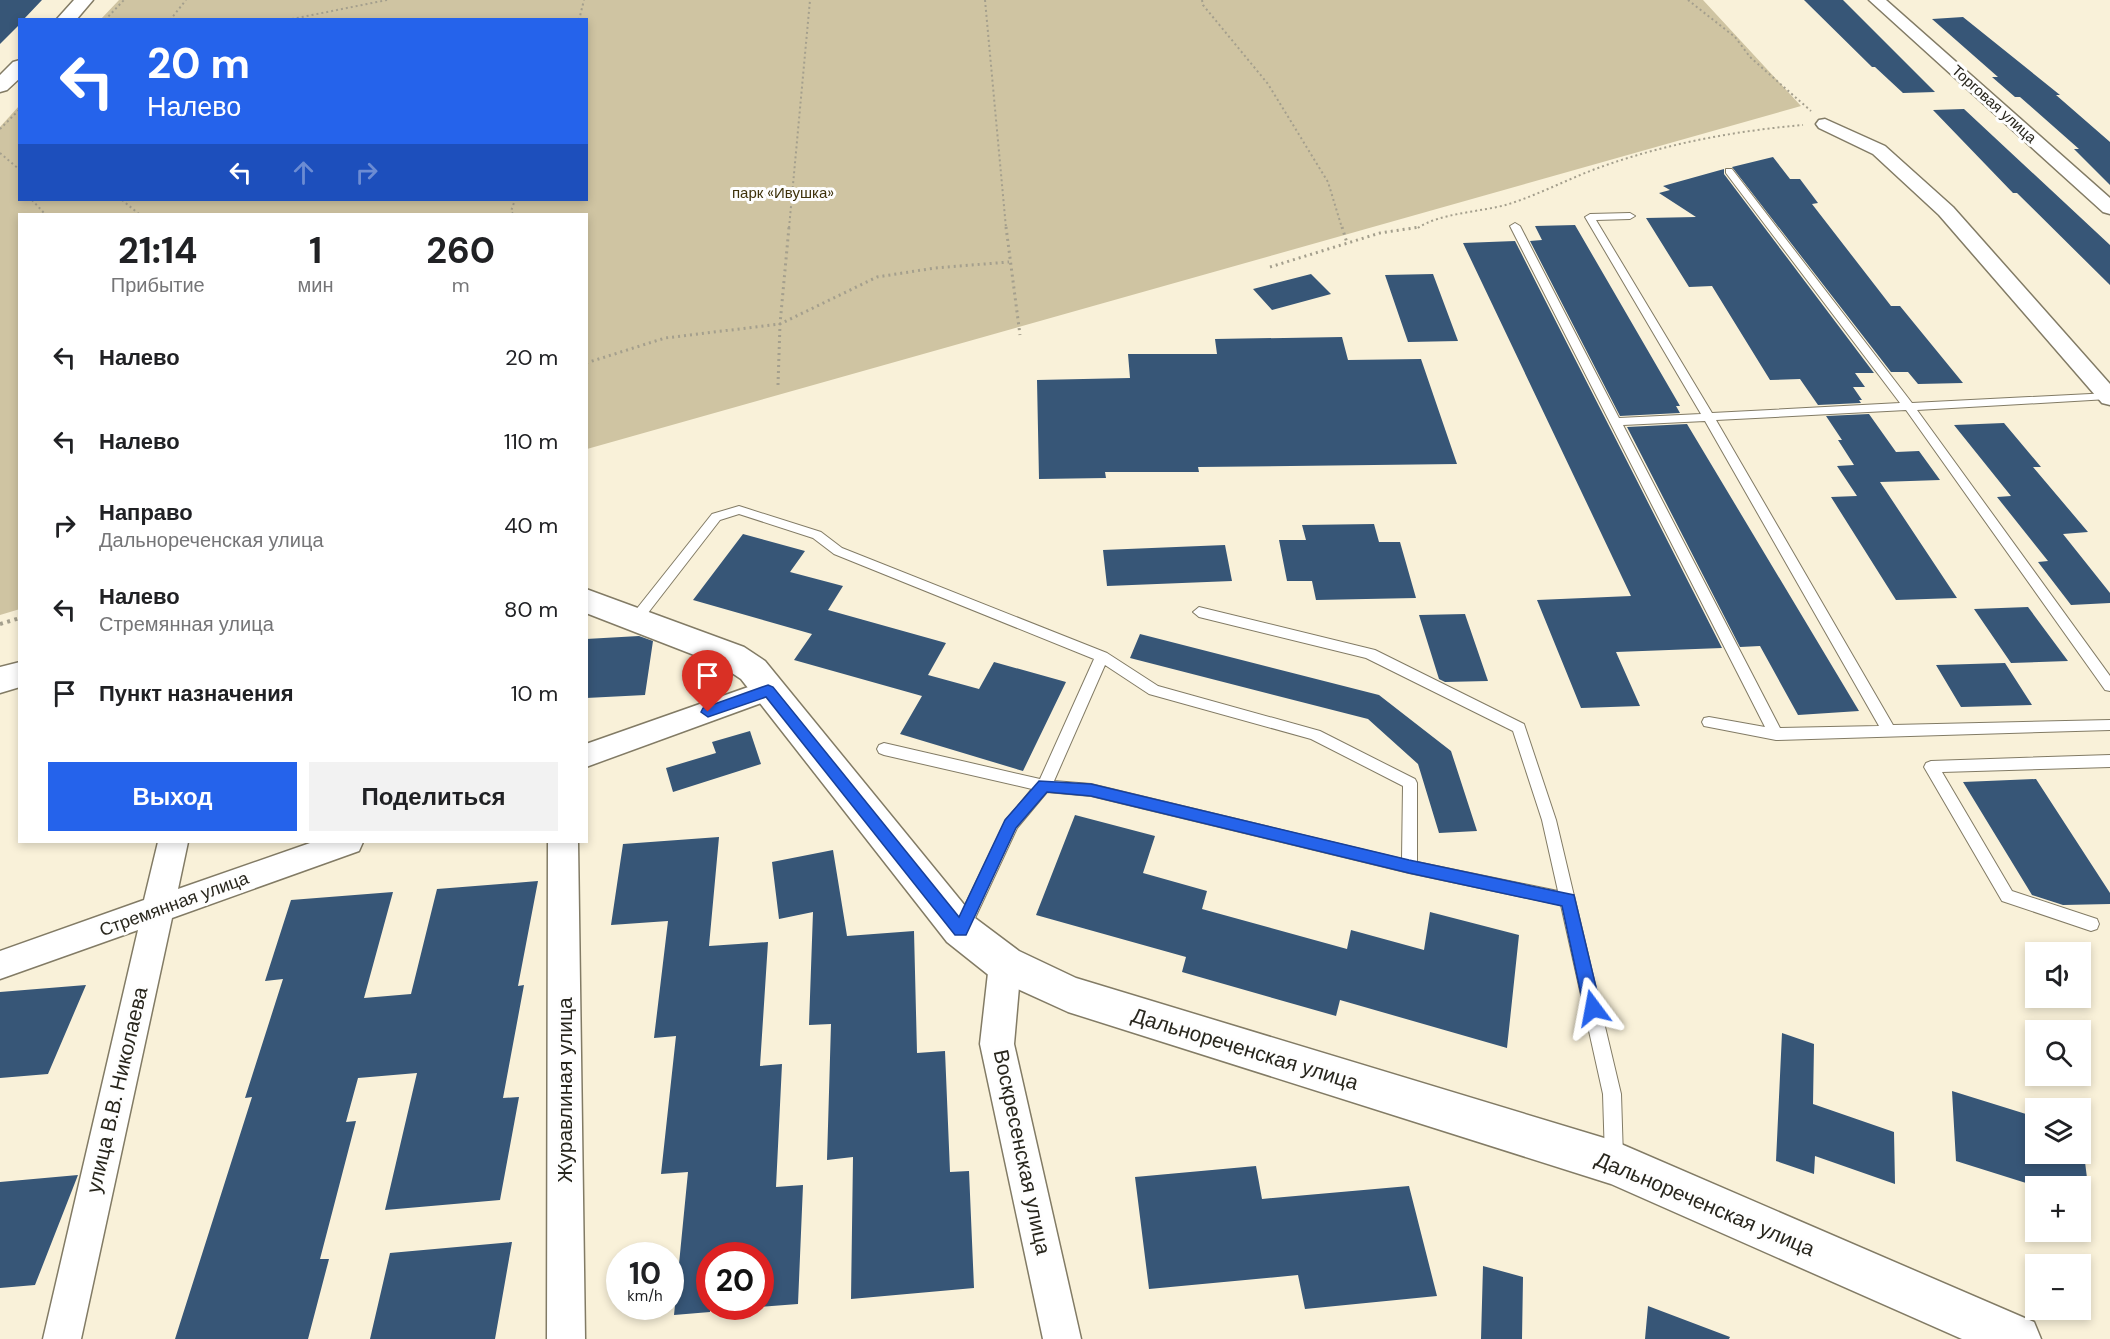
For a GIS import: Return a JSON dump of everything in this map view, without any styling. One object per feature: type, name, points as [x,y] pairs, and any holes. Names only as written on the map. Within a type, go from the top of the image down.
[{"type":"street","points":[[67,18],[84,0]]},
{"type":"street","name":"Торговая улица","points":[[1877,0],[2102,194],[2110,208]]},
{"type":"street","points":[[0,86],[18,68]]},
{"type":"street","points":[[1825,124],[1879,150],[1946,211],[2109,397]]},
{"type":"street","name":"Дальнореченская улица","points":[[588,601],[732,656],[753,670],[961,930],[1005,964],[1068,994],[1614,1163],[2017,1339]]},
{"type":"street","points":[[0,680],[18,675]]},
{"type":"street","points":[[588,755],[768,690]]},
{"type":"street","name":"улица В.В. Николаева","points":[[62,1339],[173,843]]},
{"type":"street","name":"Стремянная улица","points":[[0,965],[345,843]]},
{"type":"street","name":"Журавлиная улица","points":[[562,843],[566,1339]]},
{"type":"street","name":"Воскресенская улица","points":[[1005,964],[997,1044],[1062,1339]]},
{"type":"lane","points":[[1729,171],[1909,407],[2110,686]]},
{"type":"lane","points":[[1630,216],[1590,217],[1709,417],[1890,732]]},
{"type":"lane","points":[[1515,226],[1776,734]]},
{"type":"lane","points":[[1614,422],[2109,397]]},
{"type":"lane","points":[[636,619],[716,517],[740,510],[817,535],[838,551],[1102,657],[1154,690],[1315,735],[1410,783],[1409,867]]},
{"type":"lane","points":[[1199,612],[1370,654],[1519,728],[1550,820],[1612,1094],[1614,1163]]},
{"type":"lane","points":[[961,930],[1011,824],[1044,786],[1102,657]]},
{"type":"lane","points":[[1709,722],[1776,734],[2110,725]]},
{"type":"lane","points":[[884,749],[1044,786],[1091,790],[1409,867],[1568,900]]},
{"type":"lane","points":[[2091,924],[2007,896],[1931,767],[2110,761]]},
{"type":"path","points":[[107,18],[124,0]]},
{"type":"path","points":[[172,18],[186,0]]},
{"type":"path","points":[[297,18],[387,0]]},
{"type":"path","points":[[580,18],[584,0]]},
{"type":"path","points":[[778,385],[780,324],[810,0]]},
{"type":"path","points":[[985,0],[1009,262],[1020,335]]},
{"type":"path","points":[[1202,0],[1203,5],[1268,84],[1328,182],[1347,243]]},
{"type":"path","points":[[1688,0],[1735,37],[1750,57],[1825,124]]},
{"type":"path","points":[[0,129],[18,111]]},
{"type":"path","points":[[1270,267],[1400,229],[1417,229],[1428,221],[1485,212],[1528,198],[1598,168],[1682,143],[1771,128],[1825,124]]},
{"type":"path","points":[[0,153],[18,168]]},
{"type":"path","points":[[33,201],[44,213]]},
{"type":"path","points":[[123,201],[138,213]]},
{"type":"path","points":[[588,362],[665,338],[780,324],[877,277],[935,268],[1009,262]]},
{"type":"path","points":[[0,624],[18,619]]},
{"type":"green space","name":"парк «Ивушка»","points":[[119,0],[1703,0],[1801,106],[588,449],[588,213],[18,213],[18,610],[0,615],[0,127],[18,107],[18,201],[588,201],[588,18],[102,18]]},
{"type":"building","points":[[0,0],[42,0],[25,18],[18,18],[18,26],[0,44]]},
{"type":"building","points":[[1804,0],[1843,0],[1935,92],[1903,93],[1875,67],[1872,67]]},
{"type":"building","points":[[1963,17],[2060,95],[2056,95],[2110,142],[2110,185],[2074,149],[2079,149],[2020,97],[2015,97],[1992,77],[1998,77],[1932,19]]},
{"type":"building","points":[[1964,109],[2110,245],[2110,285],[2017,193],[2013,193],[1933,110]]},
{"type":"building","points":[[1773,157],[1790,179],[1800,179],[1818,203],[1812,204],[1891,306],[1900,306],[1963,383],[1918,384],[1908,372],[1891,372],[1732,167]]},
{"type":"building","points":[[1724,169],[1724,174],[1874,373],[1855,373],[1865,387],[1853,387],[1862,400],[1859,400],[1861,403],[1818,405],[1800,379],[1770,380],[1712,286],[1689,287],[1646,218],[1696,217],[1659,193],[1670,190],[1663,186]]},
{"type":"building","points":[[1575,225],[1680,406],[1676,406],[1680,413],[1620,416],[1530,241],[1542,240],[1535,226]]},
{"type":"building","points":[[1515,241],[1722,648],[1616,652],[1640,706],[1581,708],[1537,600],[1631,596],[1463,243]]},
{"type":"building","points":[[1311,274],[1331,294],[1272,310],[1253,289]]},
{"type":"building","points":[[1433,274],[1458,341],[1408,342],[1385,275]]},
{"type":"building","points":[[1342,337],[1348,360],[1421,359],[1457,464],[1198,467],[1199,472],[1105,472],[1106,478],[1039,479],[1037,380],[1130,378],[1128,354],[1217,354],[1215,339]]},
{"type":"building","points":[[1869,414],[1896,452],[1919,451],[1940,480],[1880,482],[1957,598],[1896,600],[1831,497],[1857,496],[1837,466],[1854,465],[1838,440],[1842,440],[1826,416]]},
{"type":"building","points":[[2004,423],[2041,467],[2033,467],[2088,532],[2063,534],[2110,593],[2110,603],[2071,605],[2038,562],[2048,561],[1997,497],[2011,496],[1954,425]]},
{"type":"building","points":[[1687,424],[1859,711],[1798,715],[1760,646],[1740,647],[1627,427]]},
{"type":"building","points":[[1374,524],[1379,542],[1400,542],[1416,598],[1316,600],[1312,581],[1287,581],[1279,540],[1306,540],[1302,525]]},
{"type":"building","points":[[743,534],[805,551],[790,572],[843,586],[828,610],[946,643],[928,675],[979,689],[994,662],[1066,682],[1023,771],[900,734],[922,696],[794,660],[812,634],[693,600]]},
{"type":"building","points":[[1225,545],[1232,581],[1107,586],[1103,550]]},
{"type":"building","points":[[2028,607],[2068,661],[2011,663],[1974,609]]},
{"type":"building","points":[[1465,614],[1488,681],[1445,682],[1439,679],[1419,615]]},
{"type":"building","points":[[1140,634],[1379,695],[1451,751],[1477,831],[1439,833],[1418,764],[1368,719],[1130,658]]},
{"type":"building","points":[[639,636],[653,641],[645,695],[588,698],[588,639]]},
{"type":"building","points":[[2005,663],[2032,705],[1961,707],[1936,665]]},
{"type":"building","points":[[750,731],[761,764],[673,792],[666,768],[716,753],[712,742]]},
{"type":"building","points":[[2036,779],[2110,893],[2110,904],[2063,905],[2032,895],[1963,782]]},
{"type":"building","points":[[1075,815],[1155,836],[1143,873],[1207,891],[1202,909],[1347,949],[1351,930],[1424,950],[1430,912],[1519,935],[1507,1048],[1340,1000],[1336,1016],[1182,972],[1186,957],[1036,915]]},
{"type":"building","points":[[719,837],[709,946],[768,942],[760,1066],[782,1064],[776,1187],[803,1185],[798,1304],[774,1306],[774,1242],[696,1242],[696,1313],[684,1314],[684,1242],[681,1242],[688,1172],[661,1174],[676,1036],[654,1038],[668,921],[611,925],[623,844]]},
{"type":"building","points":[[833,850],[847,936],[914,931],[917,1053],[945,1051],[950,1172],[969,1171],[974,1288],[851,1299],[853,1157],[827,1160],[831,1024],[809,1025],[813,912],[779,919],[772,862]]},
{"type":"building","points":[[538,881],[518,986],[524,985],[503,1098],[519,1097],[500,1200],[385,1210],[417,1073],[358,1078],[346,1122],[356,1121],[320,1259],[329,1259],[308,1339],[175,1339],[252,1097],[245,1098],[283,979],[265,981],[291,900],[393,892],[364,998],[411,994],[437,889]]},
{"type":"building","points":[[86,985],[48,1074],[0,1078],[0,992]]},
{"type":"building","points":[[1782,1033],[1814,1044],[1813,1104],[1894,1132],[1895,1184],[1815,1156],[1814,1174],[1776,1161]]},
{"type":"building","points":[[1952,1091],[2025,1114],[2025,1164],[2085,1164],[2087,1176],[2025,1176],[2025,1183],[1956,1161]]},
{"type":"building","points":[[1256,1166],[1262,1199],[1409,1186],[1437,1296],[1305,1309],[1298,1275],[1149,1289],[1135,1177]]},
{"type":"building","points":[[78,1175],[35,1285],[0,1288],[0,1182]]},
{"type":"building","points":[[512,1242],[495,1339],[370,1339],[390,1253]]},
{"type":"building","points":[[1483,1266],[1523,1277],[1522,1339],[1481,1339]]},
{"type":"building","points":[[1648,1306],[1730,1337],[1729,1339],[1645,1339]]},
{"type":"route","points":[[708,712],[768,690],[808,743],[961,930],[1011,824],[1044,786],[1091,790],[1500,888],[1568,900],[1593,1008]]}]
